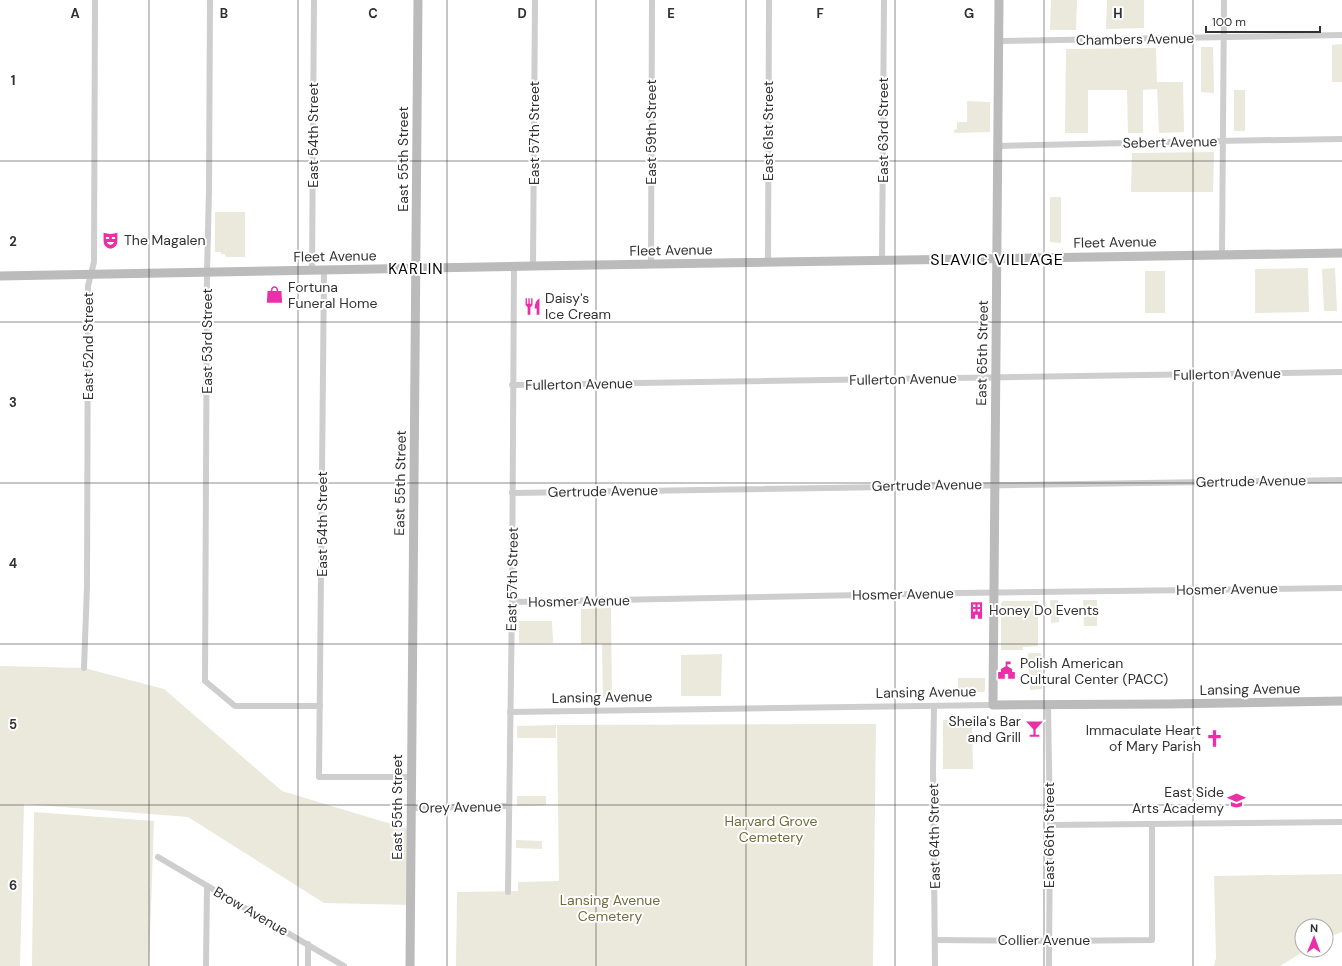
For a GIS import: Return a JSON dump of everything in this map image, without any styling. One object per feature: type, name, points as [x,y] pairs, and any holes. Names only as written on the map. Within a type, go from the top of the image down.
[{"type":"street","name":"East 52nd Street","points":[[84,668],[87,586],[88,286],[94,262],[95,0]]},
{"type":"street","name":"East 53rd Street","points":[[210,0],[205,681],[235,706],[320,706]]},
{"type":"street","name":"East 54th Street","points":[[312,271],[314,0]]},
{"type":"street","name":"East 55th Street","points":[[410,966],[418,0]]},
{"type":"street","name":"East 57th Street","points":[[533,266],[535,0]]},
{"type":"street","name":"East 59th Street","points":[[650,264],[652,0]]},
{"type":"street","name":"East 61st Street","points":[[768,262],[769,0]]},
{"type":"street","name":"East 63rd Street","points":[[882,260],[884,0]]},
{"type":"street","name":"East 65th Street","points":[[993,705],[999,0]]},
{"type":"street","points":[[1222,254],[1224,0]]},
{"type":"street","name":"Chambers Avenue","points":[[999,41],[1342,35]]},
{"type":"street","name":"Sebert Avenue","points":[[998,146],[1223,140],[1342,139]]},
{"type":"street","name":"Fleet Avenue","points":[[0,276],[1342,253]]},
{"type":"street","name":"East 57th Street","points":[[508,892],[512,602],[512,385],[514,266]]},
{"type":"street","name":"East 54th Street","points":[[324,270],[319,777],[411,777]]},
{"type":"street","name":"Fullerton Avenue","points":[[512,385],[1342,372]]},
{"type":"street","name":"Gertrude Avenue","points":[[512,492],[1342,480]]},
{"type":"street","name":"Hosmer Avenue","points":[[512,602],[1342,588]]},
{"type":"street","name":"Lansing Avenue","points":[[510,712],[1342,701]]},
{"type":"street","name":"East 66th Street","points":[[1048,704],[1050,825],[1049,966]]},
{"type":"street","name":"East 64th Street","points":[[934,706],[932,770],[935,966]]},
{"type":"street","name":"Orey Avenue","points":[[411,808],[508,806]]},
{"type":"street","points":[[1050,825],[1342,822]]},
{"type":"street","name":"Collier Avenue","points":[[935,940],[1152,940],[1152,824]]},
{"type":"street","name":"Brow Avenue","points":[[158,857],[344,966]]},
{"type":"street","points":[[206,886],[206,966]]},
{"type":"street","points":[[308,944],[308,966]]},
{"type":"green space","points":[[1051,0],[1077,0],[1076,30],[1050,30]]},
{"type":"green space","points":[[1107,0],[1144,0],[1144,28],[1106,29]]},
{"type":"green space","points":[[1342,44],[1342,82],[1332,82],[1332,45]]},
{"type":"green space","points":[[1201,47],[1213,47],[1214,93],[1201,92]]},
{"type":"green space","points":[[1156,48],[1157,82],[1183,82],[1184,132],[1159,133],[1157,89],[1143,90],[1143,133],[1128,133],[1127,90],[1088,90],[1088,133],[1065,133],[1066,49]]},
{"type":"green space","points":[[1234,90],[1245,90],[1245,131],[1234,131]]},
{"type":"green space","points":[[967,101],[990,102],[990,132],[954,133],[954,130],[957,129],[957,122],[967,122]]},
{"type":"green space","points":[[1214,152],[1213,192],[1131,192],[1132,153]]},
{"type":"green space","points":[[1050,197],[1061,197],[1061,243],[1050,242]]},
{"type":"green space","points":[[215,212],[245,212],[245,257],[226,257],[225,254],[221,254],[221,252],[215,252]]},
{"type":"green space","points":[[1308,268],[1309,312],[1255,313],[1255,269]]},
{"type":"green space","points":[[1335,268],[1337,311],[1324,311],[1322,269]]},
{"type":"green space","points":[[1145,271],[1165,271],[1165,313],[1145,313]]},
{"type":"green space","points":[[1050,600],[1058,600],[1059,622],[1051,623]]},
{"type":"green space","points":[[1083,600],[1097,600],[1097,626],[1084,626]]},
{"type":"green space","points":[[1003,601],[1038,601],[1038,646],[1023,647],[1023,650],[1001,650],[1001,603]]},
{"type":"green space","points":[[611,608],[612,697],[603,697],[602,644],[581,644],[581,609]]},
{"type":"green space","points":[[519,621],[552,621],[553,643],[519,643]]},
{"type":"green space","points":[[1028,653],[1041,653],[1042,689],[1030,690]]},
{"type":"green space","points":[[722,654],[721,696],[681,696],[681,655]]},
{"type":"green space","points":[[0,666],[84,668],[164,689],[282,791],[411,830],[411,905],[324,903],[188,817],[24,804],[20,966],[0,966]]},
{"type":"green space","points":[[958,678],[985,678],[985,690],[984,692],[958,692]]},
{"type":"green space","points":[[943,720],[972,720],[973,769],[943,769]]},
{"type":"green space","points":[[876,724],[873,966],[456,966],[457,892],[518,891],[518,882],[559,881],[557,725]]},
{"type":"green space","points":[[556,725],[556,738],[517,738],[517,726]]},
{"type":"green space","points":[[517,796],[546,796],[546,805],[517,806]]},
{"type":"green space","points":[[34,812],[154,821],[149,966],[32,966]]},
{"type":"green space","points":[[516,840],[542,841],[542,849],[516,848]]},
{"type":"green space","points":[[1342,874],[1342,932],[1334,935],[1334,918],[1294,918],[1294,957],[1280,966],[1214,966],[1216,958],[1214,876]]},
{"type":"place","name":"The Magalen","points":[[111,240]]},
{"type":"place","name":"Fortuna Funeral Home","points":[[275,295]]},
{"type":"place","name":"Daisy's Ice Cream","points":[[532,306]]},
{"type":"place","name":"Honey Do Events","points":[[976,610]]},
{"type":"place","name":"Polish American Cultural Center (PACC)","points":[[1007,671]]},
{"type":"place","name":"Sheila's Bar and Grill","points":[[1034,729]]},
{"type":"place","name":"Immaculate Heart of Mary Parish","points":[[1214,738]]},
{"type":"place","name":"East Side Arts Academy","points":[[1237,800]]},
{"type":"district","name":"SLAVIC VILLAGE","points":[[997,259]]},
{"type":"district","name":"KARLIN","points":[[416,269]]},
{"type":"park label","name":"Harvard Grove Cemetery","points":[[771,830]]},
{"type":"park label","name":"Lansing Avenue Cemetery","points":[[610,908]]}]
